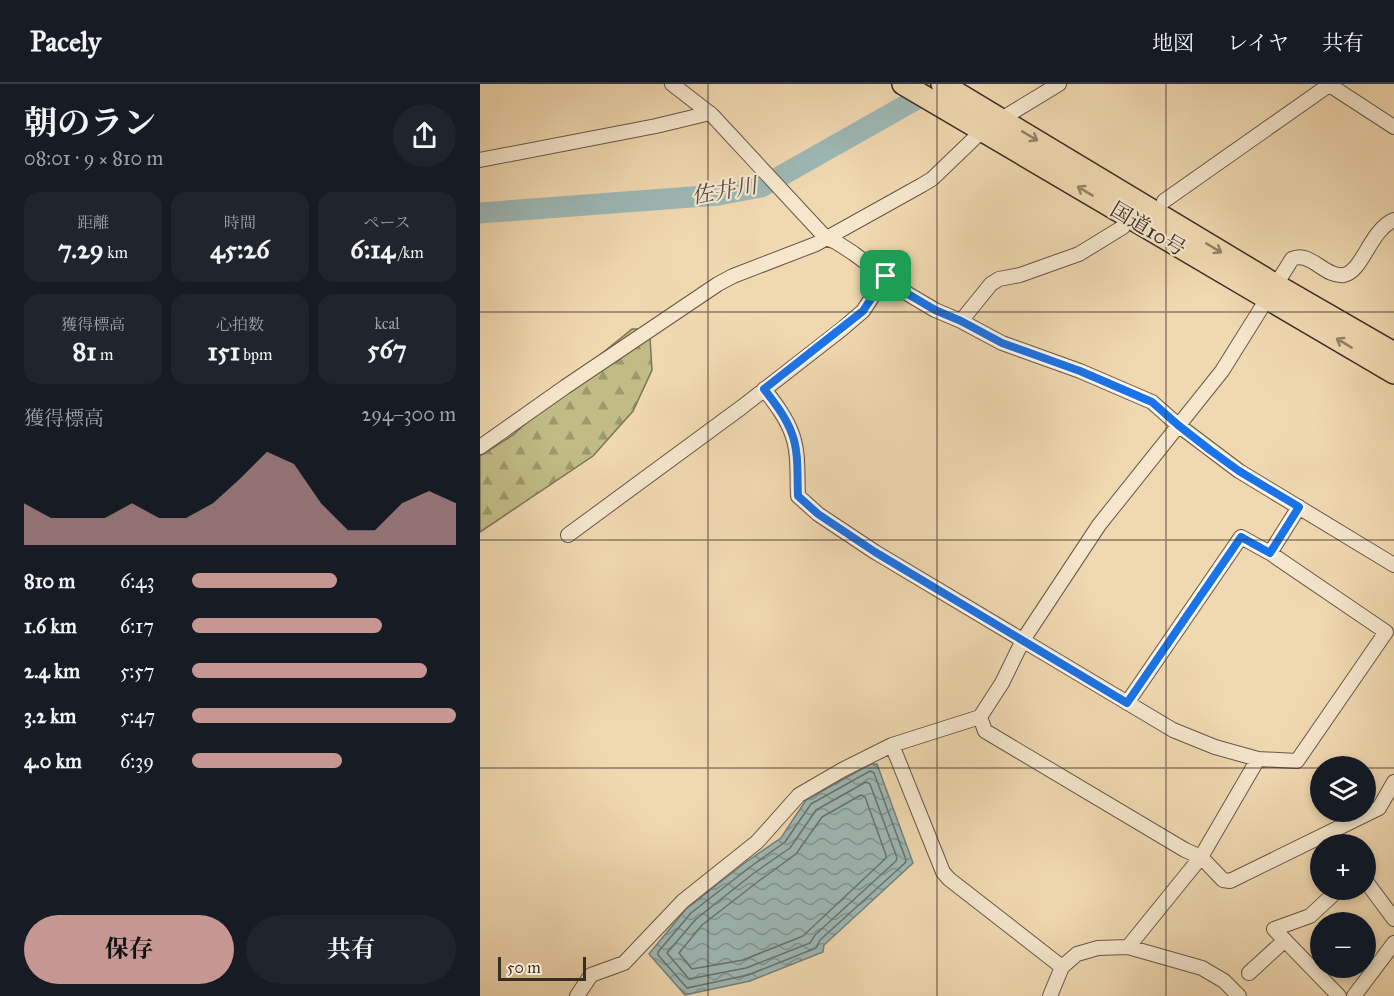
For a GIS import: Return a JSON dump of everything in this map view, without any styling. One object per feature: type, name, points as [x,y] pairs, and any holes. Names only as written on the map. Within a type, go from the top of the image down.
[{"type":"highway","name":"国道10号","points":[[903,84],[977,120],[1271,292],[1394,353]]},
{"type":"highway","name":"国道10号","points":[[942,84],[977,120],[1002,119],[1271,292],[1324,332],[1394,374]]},
{"type":"street","points":[[672,84],[710,113],[826,238],[836,242],[886,276],[908,294],[1002,343],[1080,371],[1152,402],[1178,425],[1239,471],[1394,565]]},
{"type":"street","points":[[1002,119],[1059,84]]},
{"type":"street","points":[[1164,201],[1329,85],[1394,127]]},
{"type":"street","points":[[480,160],[686,121],[710,113]]},
{"type":"street","points":[[480,447],[718,284],[733,276],[796,253],[891,204],[932,178],[977,120]]},
{"type":"street","points":[[577,996],[591,975],[624,963],[682,900],[757,842],[799,795],[892,745],[980,717],[1002,683],[1023,640],[1099,525],[1222,371],[1292,259],[1305,258],[1335,275],[1346,274],[1356,268],[1374,237],[1394,220]]},
{"type":"street","points":[[961,321],[991,284],[999,279],[1020,275],[1079,254],[1123,227]]},
{"type":"street","points":[[568,535],[764,389],[863,311],[886,276]]},
{"type":"street","points":[[764,389],[792,434],[795,446],[798,496],[806,505],[875,552],[1127,703],[1183,734],[1215,747],[1258,759],[1297,761],[1386,632],[1270,553],[1241,537],[1127,703]]},
{"type":"street","points":[[1270,553],[1299,507]]},
{"type":"street","points":[[980,717],[985,731],[1175,844],[1202,857],[1223,880],[1230,881],[1379,808],[1394,782]]},
{"type":"street","points":[[892,745],[943,872],[1062,967]]},
{"type":"street","points":[[1128,947],[1202,857],[1258,759]]},
{"type":"street","points":[[1376,895],[1394,919]]},
{"type":"street","points":[[1327,900],[1310,916],[1274,929],[1339,996]]},
{"type":"street","points":[[1249,973],[1285,940]]},
{"type":"street","points":[[1354,996],[1394,943]]},
{"type":"street","points":[[1050,996],[1062,967],[1077,954],[1098,948],[1128,947],[1202,968],[1224,981],[1239,996]]},
{"type":"green space","points":[[632,329],[644,329],[650,338],[652,370],[633,411],[593,456],[480,532],[480,456],[513,435],[600,355]]},
{"type":"water","points":[[871,764],[877,764],[913,863],[824,945],[823,952],[750,981],[685,995],[649,954],[686,909],[781,838],[806,800]]},
{"type":"waterway","name":"佐井川","points":[[480,213],[718,195],[761,187],[938,87]]},
{"type":"route","points":[[886,276],[908,294],[935,310],[1002,343],[1080,371],[1152,402],[1178,425],[1239,471],[1299,507],[1270,553],[1241,537],[1127,703],[875,552],[818,514],[798,496],[795,446],[792,434],[764,389],[863,311],[886,276]]}]
